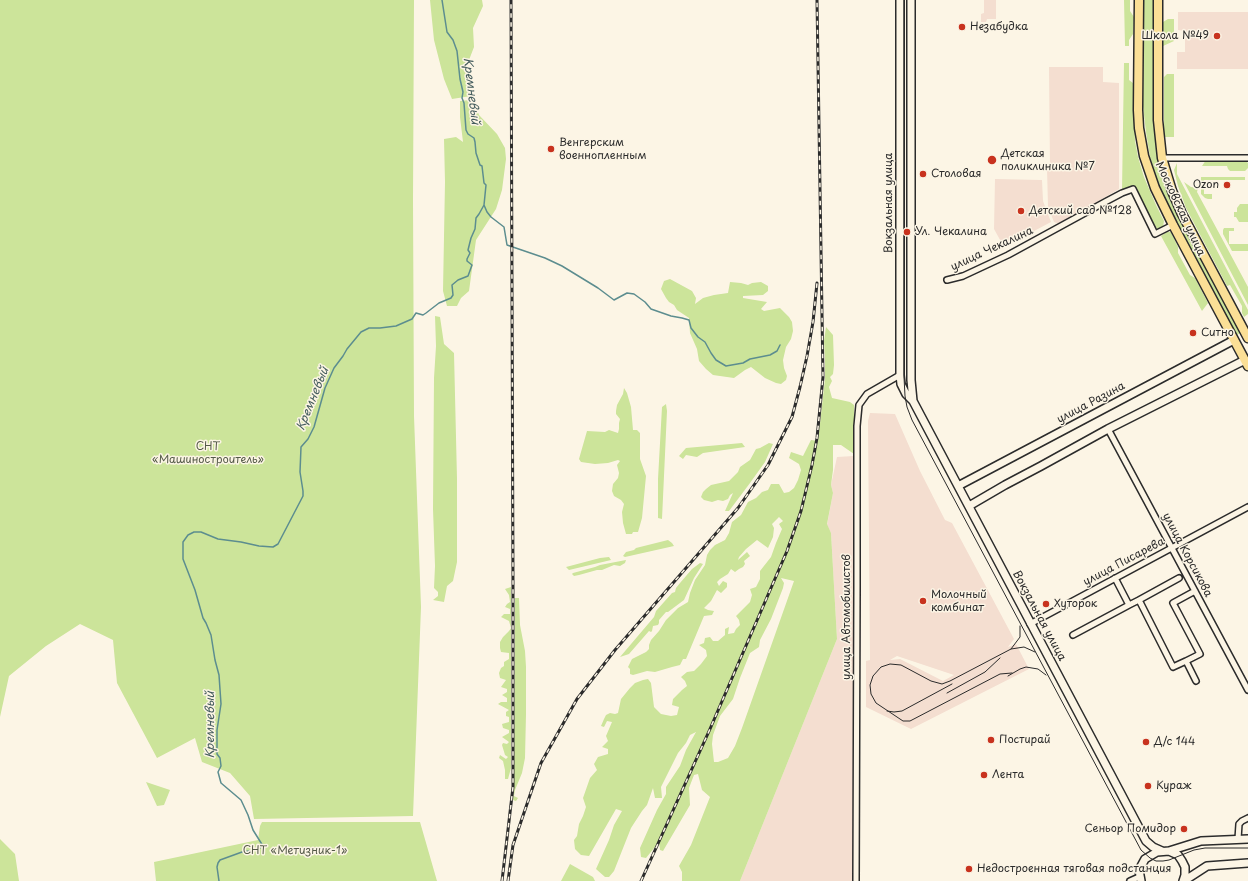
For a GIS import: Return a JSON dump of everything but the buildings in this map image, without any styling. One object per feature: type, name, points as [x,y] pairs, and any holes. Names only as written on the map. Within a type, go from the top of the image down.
[{"type":"main road","name":"Вокзальная улица","points":[[900,0],[900,375],[903,389],[913,401],[1146,840],[1153,846],[1178,855],[1185,868],[1184,881]]},
{"type":"main road","name":"Вокзальная улица","points":[[911,0],[911,374],[913,401]]},
{"type":"main road","name":"Московская улица","points":[[1140,0],[1138,103],[1141,142],[1144,156],[1150,174],[1172,224],[1247,362]]},
{"type":"main road","name":"Московская улица","points":[[1158,0],[1158,120],[1162,158],[1172,191],[1182,214],[1247,334]]},
{"type":"main road","points":[[1234,340],[1247,334]]},
{"type":"main road","name":"улица Разина","points":[[958,486],[1234,340]]},
{"type":"main road","points":[[969,506],[1005,484],[1042,466],[1108,429],[1247,362]]},
{"type":"main road","points":[[1145,859],[1151,855],[1201,841],[1248,839]]},
{"type":"main road","points":[[1140,879],[1139,870],[1145,859],[1146,840]]},
{"type":"main road","points":[[1184,881],[1207,866],[1248,863]]},
{"type":"street","points":[[1162,158],[1248,158]]},
{"type":"street","name":"улица Чекалина","points":[[947,280],[963,276],[1008,255],[1122,193],[1133,190],[1155,234],[1172,224]]},
{"type":"street","name":"улица Автомобилистов","points":[[856,881],[857,426],[859,405],[866,394],[900,375]]},
{"type":"street","name":"улица Корсикова","points":[[1108,429],[1248,690]]},
{"type":"street","name":"улица Писарева","points":[[1030,624],[1248,507]]},
{"type":"street","points":[[1115,578],[1129,605]]},
{"type":"street","points":[[1073,636],[1179,578]]},
{"type":"street","points":[[1139,600],[1172,667],[1200,654],[1173,603],[1195,591]]},
{"type":"street","points":[[1186,661],[1196,681]]},
{"type":"street","points":[[1238,839],[1239,824],[1248,818]]},
{"type":"street","points":[[1130,881],[1140,879]]},
{"type":"shaded area","points":[[984,0],[996,0],[996,19],[987,19],[986,22],[981,22],[981,14],[984,13]]},
{"type":"shaded area","name":"Школа №49","points":[[1178,12],[1248,12],[1248,69],[1177,69],[1177,52],[1185,52],[1185,31],[1178,30]]},
{"type":"shaded area","points":[[1049,67],[1103,67],[1103,82],[1119,83],[1119,189],[1059,224],[1054,222],[1048,207],[1047,168],[1050,168]]},
{"type":"shaded area","name":"Детский сад №128","points":[[995,179],[1042,180],[1043,201],[1051,222],[1004,247],[994,229]]},
{"type":"shaded area","points":[[870,413],[895,414],[920,471],[945,520],[952,523],[1014,639],[1008,647],[1016,644],[1029,669],[911,729],[866,707],[866,661],[870,660],[868,421]],"holes":[[[897,656],[954,675],[943,681],[900,659],[890,660]]]},
{"type":"shaded area","points":[[854,456],[853,881],[740,881],[837,639],[831,533],[827,525],[833,493],[831,485],[837,457]]},
{"type":"green space","name":"СНТ «Машиностроитель»","points":[[0,0],[414,0],[414,416],[421,607],[413,816],[254,819],[250,796],[230,773],[202,762],[195,738],[157,758],[117,683],[113,640],[80,624],[46,646],[9,676],[0,717]]},
{"type":"green space","points":[[430,0],[482,0],[483,6],[473,28],[474,47],[469,60],[467,73],[471,96],[452,99],[444,79],[434,40]]},
{"type":"green space","points":[[1124,0],[1130,0],[1130,11],[1134,17],[1133,34],[1129,40],[1129,46],[1125,46]]},
{"type":"green space","points":[[1144,0],[1155,0],[1159,161],[1170,198],[1240,333],[1237,335],[1235,334],[1176,222],[1158,183],[1150,157],[1143,106]]},
{"type":"green space","points":[[1168,19],[1174,19],[1174,41],[1163,46],[1163,22]]},
{"type":"green space","points":[[1124,63],[1129,63],[1129,80],[1133,83],[1135,141],[1138,157],[1144,177],[1164,221],[1163,227],[1157,229],[1133,186],[1122,191]]},
{"type":"green space","points":[[1167,74],[1174,74],[1174,137],[1164,137],[1164,77]]},
{"type":"green space","points":[[470,100],[474,102],[479,115],[497,134],[505,148],[506,159],[502,190],[496,209],[476,240],[469,291],[461,298],[457,306],[447,306],[443,291],[445,182],[444,139],[456,137],[463,142],[460,101]]},
{"type":"green space","points":[[1206,160],[1245,160],[1248,163],[1248,168],[1245,171],[1230,171],[1227,166],[1202,166]]},
{"type":"green space","points":[[1177,163],[1177,174],[1248,310],[1248,314],[1244,317],[1242,313],[1242,306],[1230,285],[1227,286],[1186,208],[1174,170]]},
{"type":"green space","points":[[1201,177],[1245,177],[1245,180],[1204,180],[1204,194],[1212,194],[1212,199],[1208,199],[1201,194]]},
{"type":"green space","points":[[1184,182],[1191,187],[1198,188],[1197,192],[1248,287],[1248,305]]},
{"type":"green space","points":[[1240,204],[1248,204],[1248,222],[1239,222],[1236,217],[1234,217],[1234,212],[1237,212],[1237,208]]},
{"type":"green space","points":[[1224,228],[1234,228],[1234,231],[1229,231],[1229,244],[1248,244],[1248,251],[1232,251],[1223,234]]},
{"type":"green space","points":[[1167,232],[1171,232],[1178,247],[1178,253],[1190,275],[1195,278],[1208,303],[1202,311],[1161,236]]},
{"type":"green space","points":[[670,279],[692,291],[696,298],[695,304],[703,298],[728,293],[730,282],[748,285],[761,282],[768,286],[768,291],[763,295],[743,296],[743,298],[767,302],[761,309],[764,311],[780,308],[792,322],[793,331],[791,339],[786,347],[783,360],[787,376],[786,380],[781,384],[776,383],[765,378],[751,367],[734,378],[713,375],[706,369],[699,361],[697,349],[690,333],[689,318],[677,310],[674,305],[669,302],[661,289],[664,281]]},
{"type":"green space","points":[[435,316],[440,317],[444,344],[454,353],[457,562],[453,581],[447,586],[444,602],[433,600],[438,596],[438,592],[434,588],[435,566],[433,509],[434,378],[436,346]]},
{"type":"green space","points":[[826,327],[833,335],[834,365],[833,374],[830,377],[832,381],[829,387],[832,398],[850,402],[854,405],[854,454],[841,445],[833,445],[833,470],[831,485],[833,493],[827,524],[831,533],[837,639],[740,881],[682,881],[682,872],[679,866],[691,845],[710,797],[702,790],[698,774],[694,775],[689,788],[690,805],[663,851],[660,850],[659,842],[646,858],[641,857],[640,848],[666,794],[666,787],[680,766],[686,750],[696,732],[690,735],[678,753],[661,787],[662,798],[655,798],[653,788],[647,805],[631,828],[614,871],[609,877],[605,877],[596,869],[614,825],[622,811],[616,809],[589,856],[581,855],[575,849],[574,840],[577,836],[579,824],[586,807],[583,798],[590,778],[597,770],[594,764],[598,757],[608,754],[608,749],[602,747],[608,741],[606,736],[612,722],[607,721],[604,727],[601,726],[606,715],[610,713],[618,713],[621,699],[635,683],[648,679],[651,683],[654,707],[661,714],[671,716],[677,715],[679,707],[672,705],[673,699],[687,686],[681,677],[687,672],[694,671],[707,656],[706,650],[699,645],[704,643],[705,638],[710,637],[713,641],[718,641],[725,635],[725,629],[729,627],[728,634],[734,633],[740,625],[736,616],[750,602],[752,595],[750,589],[756,587],[760,579],[760,571],[771,557],[782,529],[779,524],[783,521],[779,517],[772,524],[774,528],[773,537],[768,548],[757,540],[739,557],[738,560],[747,552],[750,556],[744,561],[745,564],[743,567],[735,572],[731,569],[728,574],[717,582],[719,586],[723,581],[727,583],[727,587],[721,593],[717,590],[711,601],[704,608],[714,611],[712,615],[704,616],[686,659],[683,659],[680,665],[655,672],[647,671],[633,675],[630,674],[630,669],[628,667],[632,659],[649,649],[651,640],[666,620],[678,608],[688,602],[695,580],[705,565],[707,555],[710,550],[715,545],[725,540],[732,522],[741,515],[748,502],[756,498],[762,492],[768,490],[771,484],[779,484],[784,493],[789,492],[794,488],[801,470],[799,464],[789,458],[791,452],[803,456],[811,440],[818,441],[825,379],[824,341]],"holes":[[[781,578],[794,581],[735,746],[728,758],[714,762],[712,744],[713,735],[720,716],[733,699],[750,653],[759,647],[760,640],[771,619],[783,588],[784,583]]]},
{"type":"green space","points":[[624,388],[631,407],[633,430],[637,430],[640,433],[640,459],[646,476],[642,518],[638,532],[633,532],[632,534],[626,534],[622,512],[624,504],[621,500],[614,496],[612,491],[613,484],[618,478],[619,473],[617,465],[620,461],[618,460],[608,463],[595,464],[581,462],[579,459],[587,431],[605,432],[609,430],[618,433],[620,419],[616,414],[616,411]]},
{"type":"green space","points":[[666,404],[667,411],[662,519],[658,518],[658,479],[662,407]]},
{"type":"green space","points":[[742,443],[745,447],[703,453],[697,457],[686,455],[683,459],[679,456],[686,448]]},
{"type":"green space","points":[[769,443],[773,444],[765,462],[729,511],[725,511],[733,493],[728,499],[723,501],[718,500],[712,502],[704,500],[701,497],[703,492],[711,485],[729,481],[738,472],[740,467],[750,460],[756,449]]},
{"type":"green space","points":[[668,540],[674,546],[625,557],[623,556],[626,552],[636,548]]},
{"type":"green space","points":[[609,557],[611,560],[569,570],[566,567],[600,558]]},
{"type":"green space","points":[[626,560],[625,563],[620,566],[614,565],[602,570],[574,576],[572,574],[600,565]]},
{"type":"green space","points":[[700,563],[703,564],[694,578],[684,600],[666,612],[659,620],[658,625],[653,626],[652,631],[649,631],[629,654],[620,657],[654,617],[656,611],[672,593],[675,592],[676,588],[692,569]]},
{"type":"green space","points":[[511,587],[511,628],[509,621],[501,617],[504,614],[510,614],[510,609],[505,607],[510,602],[509,595],[505,589]]},
{"type":"green space","points":[[515,598],[519,598],[520,625],[525,651],[526,667],[525,758],[522,773],[515,790],[514,796],[518,798],[516,801],[513,800]]},
{"type":"green space","points":[[511,628],[511,768],[508,779],[505,779],[503,761],[499,758],[500,755],[506,759],[508,757],[505,755],[502,745],[503,743],[507,744],[509,742],[502,737],[509,733],[509,730],[503,728],[502,724],[509,722],[509,717],[506,716],[506,712],[509,710],[498,704],[501,702],[507,702],[507,698],[502,695],[507,692],[507,689],[501,687],[506,680],[500,678],[499,673],[501,668],[504,666],[504,662],[509,659],[509,653],[501,652],[500,642]]},
{"type":"green space","points":[[146,782],[170,790],[164,805],[157,806]]},
{"type":"green space","name":"СНТ «Метизник-1»","points":[[262,822],[420,822],[437,881],[156,881],[154,862],[258,840]]},
{"type":"green space","points":[[0,839],[15,854],[19,881],[0,881]]},
{"type":"green space","points":[[570,864],[593,877],[595,881],[561,881]]},
{"type":"waterway","name":"Кремневый","points":[[219,881],[217,867],[220,860],[242,852],[256,850],[263,846],[253,830],[241,800],[221,783],[218,772],[221,766],[220,758],[217,754],[217,730],[221,704],[219,675],[211,635],[203,618],[195,590],[183,559],[183,542],[188,535],[194,532],[201,532],[218,539],[259,546],[273,547],[278,544],[303,496],[300,472],[301,447],[308,439],[314,427],[325,388],[334,368],[347,349],[361,332],[369,328],[396,326],[412,319],[416,313],[423,315],[439,303],[451,298],[453,295],[452,285],[458,280],[468,276],[472,265],[467,261],[470,253],[468,250],[475,229],[476,218],[484,205],[486,185],[484,183],[482,166],[480,165],[476,153],[474,138],[468,134],[466,130],[464,103],[462,98],[463,92],[457,51],[453,40],[447,32],[442,0]]},
{"type":"waterway","points":[[484,205],[491,217],[504,227],[507,245],[545,258],[562,266],[598,288],[614,300],[627,293],[634,294],[645,302],[651,309],[689,320],[691,328],[698,337],[705,342],[716,360],[726,366],[743,363],[750,359],[770,355],[777,351],[780,345]]},
{"type":"tram line","points":[[904,0],[904,377],[907,407],[912,420],[1141,850],[1150,858],[1156,861],[1163,861],[1194,850],[1205,848],[1248,848]]},
{"type":"tram line","points":[[1011,649],[1020,637],[1020,626]]},
{"type":"tram line","points":[[1012,673],[1000,674],[910,721],[903,721],[876,703],[871,694],[870,685],[873,676],[881,667],[890,664],[901,665],[931,681],[942,684],[1011,649],[1024,647],[1035,652]]},
{"type":"tram line","points":[[947,693],[985,672],[1000,658]]},
{"type":"tram line","points":[[1008,676],[1026,667],[1038,669],[1046,675]]},
{"type":"tram line","points":[[887,711],[902,711],[952,684]]},
{"type":"railway","points":[[502,881],[513,787],[511,0]]},
{"type":"railway","points":[[641,881],[710,729],[787,551],[801,511],[812,465],[817,438],[823,377],[817,0]]},
{"type":"railway","points":[[508,881],[513,845],[541,763],[577,699],[615,650],[738,508],[768,465],[792,417],[807,356],[813,322],[817,283]]},
{"type":"place","name":"Незабудка","points":[[962,27]]},
{"type":"place","name":"Школа №49","points":[[1217,36]]},
{"type":"place","name":"Венгерским военнопленным","points":[[551,149]]},
{"type":"place","name":"Детская поликлиника №7","points":[[992,160]]},
{"type":"place","name":"Столовая","points":[[923,174]]},
{"type":"place","name":"Ozon","points":[[1227,185]]},
{"type":"place","name":"Детский сад №128","points":[[1021,211]]},
{"type":"place","name":"Ул. Чекалина","points":[[907,232]]},
{"type":"place","name":"Ситно","points":[[1193,333]]},
{"type":"place","name":"Молочный комбинат","points":[[923,601]]},
{"type":"place","name":"Хуторок","points":[[1046,604]]},
{"type":"place","name":"Постирай","points":[[991,740]]},
{"type":"place","name":"Д/с 144","points":[[1146,742]]},
{"type":"place","name":"Лента","points":[[984,775]]},
{"type":"place","name":"Кураж","points":[[1148,786]]},
{"type":"place","name":"Сеньор Помидор","points":[[1184,829]]},
{"type":"place","name":"Недостроенная тяговая подстанция","points":[[969,869]]}]
